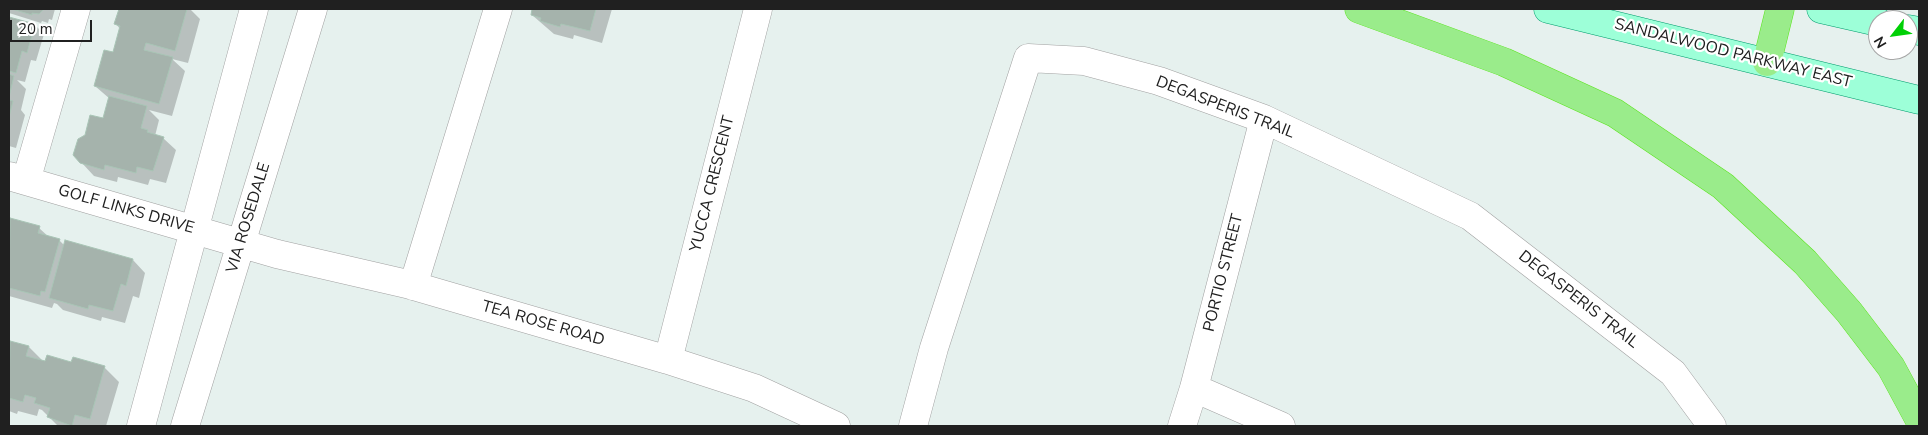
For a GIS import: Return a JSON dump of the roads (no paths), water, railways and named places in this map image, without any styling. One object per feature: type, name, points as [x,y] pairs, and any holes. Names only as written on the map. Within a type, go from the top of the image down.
[{"type":"highway","points":[[1358,9],[1504,62],[1615,113],[1723,186],[1805,262],[1849,312],[1891,367],[1919,419]]},
{"type":"highway","points":[[1767,62],[1780,9]]},
{"type":"main road","name":"SANDALWOOD PARKWAY EAST","points":[[1548,9],[1919,100]]},
{"type":"main road","points":[[1821,9],[1868,20]]},
{"type":"street","points":[[17,179],[76,9]]},
{"type":"street","points":[[141,426],[254,9]]},
{"type":"street","name":"VIA ROSEDALE","points":[[185,426],[313,9]]},
{"type":"street","points":[[413,286],[498,9]]},
{"type":"street","name":"YUCCA CRESCENT","points":[[668,360],[758,9]]},
{"type":"street","name":"DEGASPERIS TRAIL","points":[[913,426],[937,338],[1028,58],[1084,61],[1159,81],[1264,119],[1470,216],[1673,372],[1712,426]]},
{"type":"street","name":"PORTIO STREET","points":[[1182,426],[1194,388],[1264,119]]},
{"type":"street","name":"GOLF LINKS DRIVE","points":[[17,179],[242,244]]},
{"type":"street","name":"TEA ROSE ROAD","points":[[242,244],[413,286],[668,360],[754,388],[836,426]]},
{"type":"street","points":[[1194,388],[1281,426]]}]
